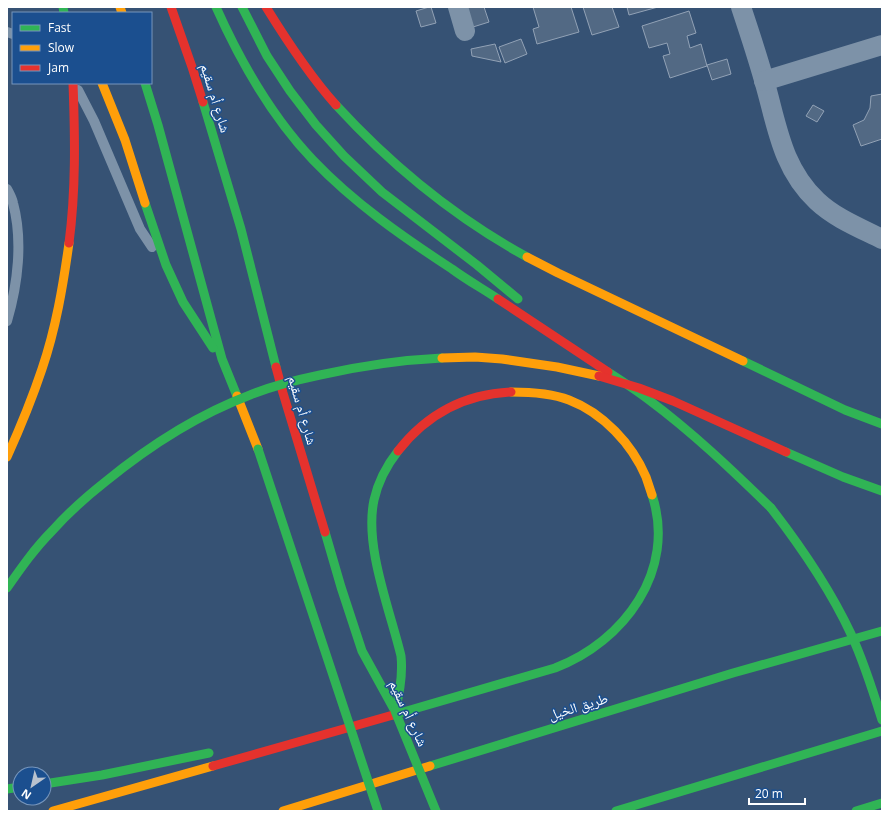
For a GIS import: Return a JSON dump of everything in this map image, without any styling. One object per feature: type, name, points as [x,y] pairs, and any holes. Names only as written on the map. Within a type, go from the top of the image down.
[{"type":"main road","name":"شارع أم سقيم","points":[[171,7],[192,67],[241,229],[283,393],[341,587],[362,651],[395,710],[436,811]]},
{"type":"main road","points":[[216,7],[243,65],[261,94],[281,123],[299,145],[328,175],[354,198],[415,245],[648,399],[691,433],[732,469],[771,508],[792,534],[811,562],[829,590],[845,620],[859,650],[872,684],[882,720]]},
{"type":"main road","points":[[242,7],[264,50],[283,80],[316,126],[343,155],[376,186],[409,213],[501,283],[529,308],[557,338]]},
{"type":"main road","points":[[266,7],[313,77],[362,134],[396,166],[435,198],[474,225],[515,251],[558,273],[845,410],[882,424]]},
{"type":"main road","points":[[7,457],[32,399],[45,361],[56,321],[64,282],[70,243],[74,187],[75,124],[73,84]]},
{"type":"main road","points":[[102,84],[125,140],[166,265],[183,302],[222,359]]},
{"type":"main road","points":[[145,84],[222,359],[258,449],[378,811]]},
{"type":"main road","points":[[7,588],[18,571],[59,522],[115,473],[146,450],[185,426],[227,404],[276,386],[347,368],[419,359],[476,357],[505,359],[554,367],[604,378],[672,400],[840,476],[882,491]]},
{"type":"main road","points":[[53,811],[545,671],[569,662],[591,650],[611,634],[628,615],[643,594],[651,575],[656,556],[658,536],[657,515],[653,496],[646,477],[625,442],[596,414],[578,404],[559,397],[539,393],[519,391],[500,392],[481,396],[460,402],[444,409],[431,418],[403,443],[392,459],[376,493],[372,511],[372,535],[375,558],[398,645],[403,670],[401,690],[395,710]]},
{"type":"main road","name":"طريق الخيل","points":[[283,811],[732,673],[882,632]]},
{"type":"main road","points":[[616,811],[882,731]]},
{"type":"main road","points":[[246,747],[282,747]]},
{"type":"main road","points":[[52,783],[102,775],[219,752]]},
{"type":"main road","points":[[856,811],[882,803]]},
{"type":"street","points":[[458,7],[465,31]]},
{"type":"street","points":[[741,7],[764,81],[779,137],[788,160],[800,182],[817,201],[837,216],[882,239]]},
{"type":"street","points":[[764,81],[882,45]]},
{"type":"lane","points":[[74,84],[83,98],[94,121],[140,229],[166,265]]},
{"type":"lane","points":[[7,189],[13,202],[18,242],[16,282],[13,301],[7,321]]},
{"type":"building","points":[[431,7],[436,23],[421,27],[416,11]]},
{"type":"building","points":[[467,7],[484,7],[489,22],[473,27]]},
{"type":"building","points":[[533,7],[571,7],[579,32],[537,44],[533,29],[539,27]]},
{"type":"building","points":[[583,7],[612,7],[619,27],[592,35]]},
{"type":"building","points":[[627,7],[658,7],[629,15]]},
{"type":"building","points":[[689,11],[696,33],[687,36],[690,48],[701,44],[707,66],[670,78],[663,56],[670,54],[667,43],[649,48],[642,26]]},
{"type":"building","points":[[521,39],[527,54],[505,63],[499,47]]},
{"type":"building","points":[[495,44],[501,62],[472,56],[471,49]]},
{"type":"building","points":[[727,59],[731,74],[712,80],[707,65]]},
{"type":"building","points":[[882,94],[882,139],[861,146],[853,125],[864,120],[870,108],[871,96]]},
{"type":"building","points":[[813,105],[824,111],[817,122],[806,116]]},
{"type":"traffic: fast","points":[[63,7],[64,12]]},
{"type":"traffic: fast","points":[[216,7],[236,48],[270,107],[313,160],[345,191],[380,219],[415,245],[498,299]]},
{"type":"traffic: fast","points":[[242,7],[267,56],[290,91],[316,125],[344,156],[382,192],[477,265],[518,299]]},
{"type":"traffic: fast","points":[[145,84],[158,125],[222,359],[237,396]]},
{"type":"traffic: fast","points":[[203,102],[241,229],[276,367]]},
{"type":"traffic: fast","points":[[336,105],[379,149],[425,189],[474,225],[527,257]]},
{"type":"traffic: fast","points":[[145,203],[166,265],[183,302],[213,348]]},
{"type":"traffic: fast","points":[[7,588],[40,544],[77,505],[139,456],[174,432],[192,422],[230,403],[293,381],[365,366],[411,360],[442,358]]},
{"type":"traffic: fast","points":[[743,361],[845,410],[882,424]]},
{"type":"traffic: fast","points":[[608,372],[644,396],[681,425],[771,508]]},
{"type":"traffic: fast","points":[[258,449],[378,811]]},
{"type":"traffic: fast","points":[[395,711],[401,684],[401,656],[375,557],[372,537],[372,518],[374,500],[380,480],[398,451]]},
{"type":"traffic: fast","points":[[786,452],[843,477],[882,491]]},
{"type":"traffic: fast","points":[[393,715],[555,668],[580,656],[603,641],[623,622],[639,600],[650,576],[657,550],[658,523],[652,495]]},
{"type":"traffic: fast","points":[[771,508],[815,569],[843,617],[856,645],[872,687],[882,720]]},
{"type":"traffic: fast","points":[[325,532],[362,651],[395,711]]},
{"type":"traffic: fast","points":[[430,766],[733,673],[882,631]]},
{"type":"traffic: fast","points":[[395,711],[436,811]]},
{"type":"traffic: fast","points":[[616,811],[882,731]]},
{"type":"traffic: fast","points":[[52,783],[102,775],[209,753]]},
{"type":"traffic: fast","points":[[7,789],[12,788]]},
{"type":"traffic: fast","points":[[856,811],[882,803]]},
{"type":"traffic: slow","points":[[120,7],[122,12]]},
{"type":"traffic: slow","points":[[102,84],[125,140],[145,203]]},
{"type":"traffic: slow","points":[[7,457],[30,402],[47,354],[58,307],[69,243]]},
{"type":"traffic: slow","points":[[527,257],[743,361]]},
{"type":"traffic: slow","points":[[442,358],[475,357],[502,359],[557,367],[599,376]]},
{"type":"traffic: slow","points":[[511,392],[548,394],[569,400],[605,421],[633,453],[646,477],[652,495]]},
{"type":"traffic: slow","points":[[237,396],[258,449]]},
{"type":"traffic: slow","points":[[53,811],[213,766]]},
{"type":"traffic: slow","points":[[283,811],[430,766]]},
{"type":"traffic: jam","points":[[171,7],[203,102]]},
{"type":"traffic: jam","points":[[266,7],[299,58],[336,105]]},
{"type":"traffic: jam","points":[[69,243],[73,203],[73,84]]},
{"type":"traffic: jam","points":[[498,299],[608,372]]},
{"type":"traffic: jam","points":[[276,367],[325,532]]},
{"type":"traffic: jam","points":[[599,376],[639,388],[673,401],[786,452]]},
{"type":"traffic: jam","points":[[398,451],[421,426],[448,408],[478,397],[511,392]]},
{"type":"traffic: jam","points":[[213,766],[393,715]]}]
